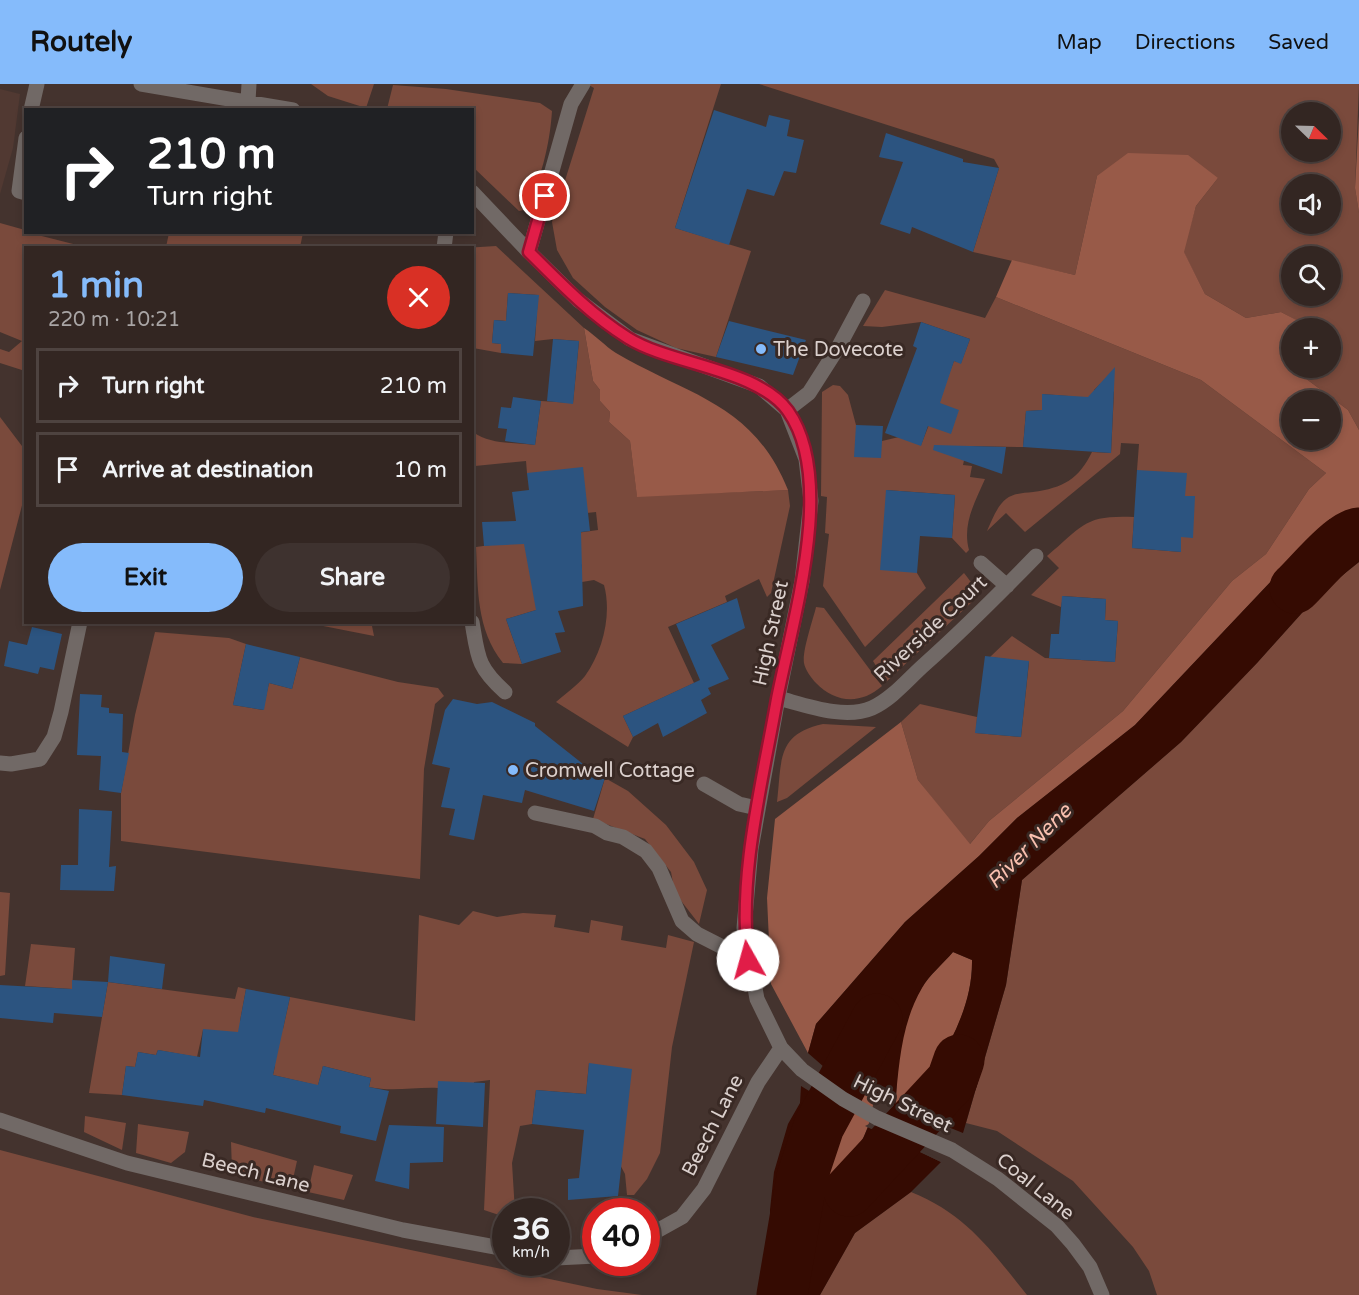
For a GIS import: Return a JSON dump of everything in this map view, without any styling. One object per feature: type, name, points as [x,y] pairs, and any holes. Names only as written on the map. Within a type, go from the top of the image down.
[{"type":"street","points":[[31,108],[37,84]]},
{"type":"street","points":[[141,84],[283,108]]},
{"type":"street","points":[[248,101],[249,84]]},
{"type":"street","points":[[529,252],[571,104],[583,84]]},
{"type":"street","points":[[24,153],[19,191],[24,192]]},
{"type":"street","name":"High Street","points":[[474,194],[578,300],[630,339],[759,386],[787,410],[806,459],[811,501],[802,581],[757,808],[744,928],[748,960],[757,999],[781,1048],[802,1070],[843,1099],[877,1118],[952,1150]]},
{"type":"street","points":[[787,410],[809,393],[839,346],[863,301]]},
{"type":"street","name":"Riverside Court","points":[[778,698],[828,710],[856,711],[871,708],[892,695],[1036,556]]},
{"type":"street","name":"Riverside Court","points":[[981,563],[1007,586]]},
{"type":"street","points":[[0,764],[40,759],[54,737],[80,624]]},
{"type":"street","points":[[472,624],[479,662],[489,678],[505,692]]},
{"type":"street","points":[[704,784],[739,804],[757,808]]},
{"type":"street","points":[[535,813],[595,825],[607,833],[623,837],[646,851],[659,868],[682,921],[697,934],[748,960]]},
{"type":"street","name":"Beech Lane","points":[[660,1229],[682,1217],[704,1189],[758,1082],[781,1048]]},
{"type":"street","name":"Beech Lane","points":[[0,1120],[128,1163],[403,1230],[492,1246]]},
{"type":"street","name":"Coal Lane","points":[[952,1150],[998,1179],[1057,1226],[1090,1267],[1102,1295]]},
{"type":"shaded area","points":[[311,84],[374,84],[366,108],[328,96]]},
{"type":"shaded area","points":[[587,84],[721,84],[675,228],[751,251],[716,357],[676,348],[637,330],[605,307],[573,278],[557,250],[552,222],[594,88]]},
{"type":"shaded area","points":[[759,84],[1359,84],[1355,188],[1359,213],[1359,430],[1348,410],[1341,405],[1341,390],[1321,390],[1305,378],[1341,378],[1341,318],[1292,318],[1281,312],[1246,318],[1205,294],[1183,251],[1196,206],[1218,178],[1097,176],[1075,275],[973,252],[999,168],[994,159]]},
{"type":"shaded area","points":[[393,85],[446,89],[540,103],[552,111],[544,162],[524,210],[519,211],[474,168],[474,108],[387,108]]},
{"type":"shaded area","points":[[0,89],[20,94],[13,148],[0,194]]},
{"type":"shaded area","points":[[1359,116],[1359,213],[1355,188]]},
{"type":"shaded area","points":[[1128,153],[1188,155],[1218,178],[1196,206],[1184,252],[1205,294],[1246,318],[1281,312],[1293,318],[1281,318],[1281,378],[1305,378],[1321,390],[1281,390],[1281,440],[1201,380],[996,297],[1012,260],[1075,275],[1097,176]]},
{"type":"shaded area","points":[[0,223],[24,230],[24,234],[34,234],[81,246],[24,246],[24,371],[0,363],[0,349],[9,352],[22,341],[0,332]]},
{"type":"shaded area","points":[[169,234],[303,234],[300,246],[166,246]]},
{"type":"shaded area","points":[[496,246],[584,328],[593,381],[600,390],[600,401],[610,412],[609,422],[630,441],[637,496],[788,490],[790,506],[771,593],[767,597],[759,579],[725,596],[727,602],[668,627],[694,683],[623,716],[633,737],[628,747],[556,702],[585,676],[597,655],[604,632],[607,608],[604,585],[594,580],[582,582],[582,564],[536,610],[506,619],[522,664],[503,663],[494,650],[483,622],[478,593],[476,547],[598,530],[596,512],[559,516],[527,473],[526,461],[475,466],[474,433],[495,441],[535,445],[541,401],[573,403],[579,341],[553,339],[535,341],[538,295],[508,293],[506,321],[494,320],[492,343],[501,344],[501,353],[474,348],[474,247]]},
{"type":"shaded area","points":[[885,290],[985,318],[996,297],[1201,380],[1281,440],[1281,450],[1295,450],[1326,473],[1309,489],[1266,554],[1232,581],[1123,711],[989,821],[969,845],[918,780],[901,722],[920,704],[977,717],[976,733],[1021,737],[1029,662],[990,657],[1012,636],[1045,658],[1115,662],[1118,621],[1105,620],[1106,599],[1063,596],[1061,607],[1031,595],[1059,568],[1047,556],[1086,524],[1094,520],[1117,517],[1134,517],[1132,548],[1181,552],[1181,537],[1195,496],[1185,496],[1137,470],[1139,444],[1121,443],[1120,454],[1025,532],[1006,513],[987,531],[997,509],[1009,497],[1061,485],[1082,469],[1092,452],[1111,453],[1114,392],[1109,385],[1100,384],[1094,390],[1093,409],[1068,396],[1042,394],[1042,410],[1026,411],[1023,447],[967,446],[963,465],[972,466],[970,477],[985,479],[968,522],[969,550],[966,553],[952,538],[955,495],[886,490],[917,573],[926,588],[865,647],[823,586],[829,534],[825,533],[827,497],[821,496],[822,392],[833,385],[840,386],[848,395],[856,425],[882,441],[899,437],[921,445],[954,361],[961,363],[970,339],[921,322],[882,327],[863,326]]},
{"type":"shaded area","points":[[584,328],[616,353],[693,392],[737,420],[757,438],[774,461],[788,490],[637,497],[630,441],[609,422],[610,412],[600,401],[600,390],[593,381]]},
{"type":"shaded area","points":[[1341,405],[1348,410],[1359,430],[1359,533],[1353,533],[1344,540],[1330,519],[1135,725],[1017,818],[979,856],[905,922],[816,1024],[808,1053],[771,984],[767,898],[775,819],[901,722],[918,780],[970,844],[989,821],[1123,711],[1232,581],[1266,554],[1309,489],[1326,473],[1295,450],[1341,450]]},
{"type":"shaded area","points":[[0,417],[24,449],[24,498],[0,590]]},
{"type":"shaded area","points":[[1359,562],[1359,1295],[1157,1295],[1149,1271],[1133,1247],[1073,1181],[997,1131],[966,1123],[1006,985],[1022,880],[1181,742],[1319,594]]},
{"type":"shaded area","points":[[964,573],[974,589],[973,601],[886,682],[873,661]]},
{"type":"shaded area","points":[[816,607],[824,608],[882,686],[857,699],[840,698],[823,690],[810,676],[804,658]]},
{"type":"shaded area","points":[[313,624],[369,624],[372,626],[374,636]]},
{"type":"shaded area","points":[[155,632],[229,638],[246,644],[233,705],[263,710],[269,683],[292,689],[300,657],[398,682],[438,688],[444,696],[435,704],[424,769],[420,879],[121,841],[121,793],[135,715]]},
{"type":"shaded area","points":[[823,724],[876,727],[787,798],[777,802],[781,762],[789,742],[808,729]]},
{"type":"shaded area","points":[[605,778],[628,791],[666,825],[694,862],[707,890],[699,924],[675,893],[671,872],[645,839],[593,819]]},
{"type":"shaded area","points":[[0,892],[10,893],[5,975],[0,976]]},
{"type":"shaded area","points":[[473,911],[497,917],[523,913],[556,915],[554,927],[589,933],[591,920],[623,926],[621,940],[666,948],[668,935],[694,942],[672,1047],[660,1153],[647,1179],[634,1195],[627,1195],[625,1174],[616,1157],[589,1063],[586,1094],[536,1090],[532,1124],[520,1126],[512,1163],[514,1198],[492,1198],[492,1213],[484,1210],[490,1080],[474,1082],[473,1093],[438,1082],[438,1088],[378,1088],[369,1087],[371,1078],[323,1066],[317,1089],[312,1084],[273,1075],[275,1066],[203,1030],[197,1057],[158,1050],[156,1055],[138,1052],[135,1067],[126,1066],[122,1095],[89,1093],[108,982],[235,999],[238,987],[246,989],[240,1021],[283,1029],[290,997],[415,1021],[419,915],[459,925]]},
{"type":"shaded area","points":[[31,944],[75,948],[72,989],[25,986]]},
{"type":"shaded area","points":[[953,952],[972,960],[970,983],[958,1026],[936,1067],[896,1122],[898,1070],[907,1019],[922,987]]},
{"type":"shaded area","points":[[868,1074],[874,1085],[874,1093],[865,1135],[841,1172],[810,1205],[840,1110],[861,1075]]},
{"type":"shaded area","points":[[85,1116],[126,1123],[122,1150],[84,1132]]},
{"type":"shaded area","points":[[138,1124],[189,1132],[185,1152],[171,1163],[136,1153]]},
{"type":"shaded area","points":[[231,1142],[297,1161],[291,1188],[239,1176],[232,1170]]},
{"type":"shaded area","points":[[0,1150],[253,1217],[492,1267],[492,1276],[535,1276],[597,1289],[642,1295],[0,1295]]},
{"type":"shaded area","points":[[314,1165],[353,1175],[344,1200],[308,1192]]},
{"type":"shaded area","points":[[911,1192],[947,1211],[962,1222],[989,1248],[1027,1295],[820,1295],[855,1233]]},
{"type":"water","points":[[1330,519],[1359,558],[1359,562],[1319,594],[1181,742],[1022,880],[1006,985],[963,1133],[906,1110],[941,1058],[960,1020],[971,980],[972,960],[953,952],[922,988],[905,1030],[895,1106],[875,1095],[874,1082],[868,1074],[861,1076],[854,1086],[832,1074],[808,1053],[816,1024],[905,922],[979,856],[1017,818],[1135,725]]},
{"type":"water","points":[[801,1086],[840,1110],[810,1204],[844,1169],[858,1149],[868,1127],[941,1162],[911,1192],[855,1233],[820,1295],[761,1295],[772,1264],[770,1210],[774,1172],[788,1124],[800,1103]]},
{"type":"pier","points":[[869,1124],[943,1160],[941,1162],[865,1126]]},
{"type":"building","points":[[714,110],[766,127],[769,115],[790,120],[787,136],[804,140],[796,173],[784,171],[774,196],[747,189],[729,245],[675,228]]},
{"type":"building","points":[[886,133],[963,159],[963,162],[999,168],[973,252],[912,227],[910,234],[880,224],[903,162],[879,157]]},
{"type":"building","points":[[508,293],[539,295],[533,356],[501,353],[501,344],[492,343],[494,320],[506,321]]},
{"type":"building","name":"The Dovecote","points":[[729,321],[806,340],[793,375],[716,357]]},
{"type":"building","points":[[921,322],[970,339],[961,364],[954,361],[940,403],[959,410],[951,434],[928,426],[921,446],[885,433],[917,348],[913,346]]},
{"type":"building","points":[[553,339],[579,341],[573,404],[547,401]]},
{"type":"building","points":[[1115,367],[1111,453],[1023,447],[1026,411],[1042,410],[1042,394],[1088,397]]},
{"type":"building","points":[[513,397],[541,401],[535,445],[505,441],[507,429],[498,428],[501,407],[511,408]]},
{"type":"building","points":[[856,425],[883,426],[881,458],[854,457]]},
{"type":"building","points":[[934,445],[1006,447],[1002,474],[933,450]]},
{"type":"building","points":[[583,467],[590,531],[581,532],[583,606],[558,611],[565,632],[555,633],[561,652],[522,664],[506,619],[536,610],[524,544],[484,546],[482,522],[516,521],[512,492],[529,490],[527,473]]},
{"type":"building","points":[[1137,470],[1187,473],[1185,496],[1195,496],[1193,538],[1181,537],[1181,552],[1132,548]]},
{"type":"building","points":[[886,490],[955,495],[952,538],[920,536],[917,573],[880,570]]},
{"type":"building","points":[[1062,596],[1106,599],[1105,620],[1118,621],[1115,662],[1049,658],[1051,634],[1059,634]]},
{"type":"building","points":[[737,598],[745,628],[711,645],[729,679],[708,688],[711,694],[701,700],[707,713],[663,737],[658,723],[633,737],[623,716],[700,680],[676,624]]},
{"type":"building","points":[[32,627],[62,634],[54,670],[40,667],[38,674],[4,666],[9,641],[27,645]]},
{"type":"building","points":[[246,644],[300,657],[292,689],[269,683],[264,710],[233,705]]},
{"type":"building","points":[[985,656],[1029,661],[1021,737],[975,733]]},
{"type":"building","points":[[80,694],[102,695],[101,707],[109,708],[109,713],[123,714],[122,752],[129,753],[121,793],[99,790],[101,756],[77,755]]},
{"type":"building","name":"Cromwell Cottage","points":[[453,699],[477,704],[492,702],[535,723],[535,726],[583,764],[572,770],[605,778],[594,811],[525,790],[522,803],[483,795],[474,840],[449,835],[455,809],[441,807],[450,768],[432,764],[445,710]]},
{"type":"building","points":[[79,809],[112,811],[109,867],[116,866],[114,891],[60,890],[61,865],[78,865]]},
{"type":"building","points":[[110,956],[165,964],[162,989],[108,982]]},
{"type":"building","points":[[72,980],[108,982],[102,1017],[54,1013],[53,1023],[0,1018],[0,985],[72,989]]},
{"type":"building","points":[[246,989],[290,997],[273,1075],[318,1085],[323,1066],[371,1078],[369,1087],[389,1091],[376,1141],[340,1133],[341,1126],[266,1108],[265,1113],[204,1100],[203,1106],[122,1095],[126,1066],[135,1067],[138,1052],[156,1055],[158,1050],[200,1057],[203,1029],[238,1032]]},
{"type":"building","points":[[589,1063],[632,1069],[618,1196],[570,1200],[568,1198],[568,1179],[579,1178],[584,1130],[532,1124],[536,1090],[586,1094]]},
{"type":"building","points":[[438,1081],[485,1083],[483,1127],[436,1124]]},
{"type":"building","points":[[389,1125],[444,1127],[443,1162],[410,1163],[409,1189],[375,1181]]},
{"type":"waterway","name":"River Nene","points":[[1295,588],[1344,540],[1359,533]]},
{"type":"waterway","name":"River Nene","points":[[782,1295],[802,1177],[819,1126],[877,1019]]},
{"type":"waterway","points":[[849,1191],[952,1080],[959,1060]]},
{"type":"place","name":"The Dovecote","points":[[761,349]]},
{"type":"place","name":"Cromwell Cottage","points":[[513,770]]},
{"type":"route","points":[[545,196],[529,252],[578,300],[630,339],[759,386],[787,410],[798,432],[806,459],[811,501],[802,581],[751,849],[744,928],[748,960]]}]
